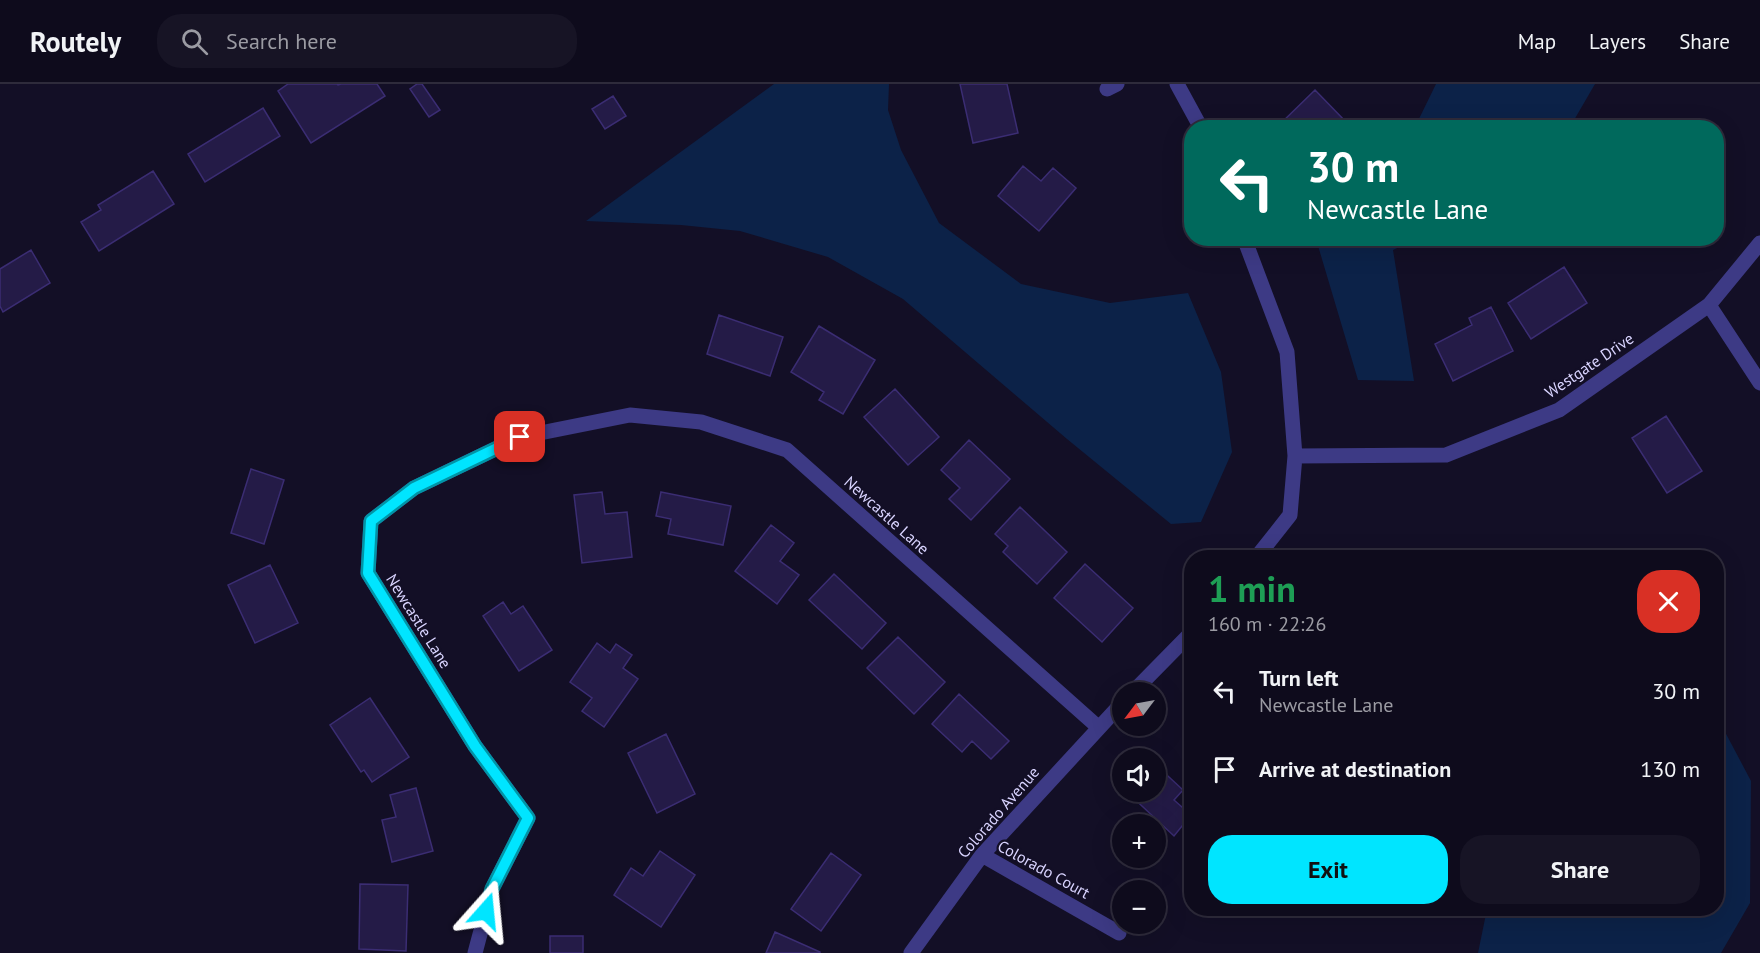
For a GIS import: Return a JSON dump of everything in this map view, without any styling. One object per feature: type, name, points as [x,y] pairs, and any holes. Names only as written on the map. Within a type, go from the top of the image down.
[{"type":"street","points":[[1177,84],[1197,120]]},
{"type":"street","name":"Westgate Drive","points":[[1295,456],[1446,455],[1559,410],[1709,304],[1760,243]]},
{"type":"street","points":[[1247,246],[1287,352],[1295,456],[1290,515],[1262,550]]},
{"type":"street","points":[[1709,304],[1760,383]]},
{"type":"street","name":"Newcastle Lane","points":[[475,953],[492,889],[528,818],[475,746],[368,573],[371,521],[414,488],[520,437],[630,415],[701,422],[787,450],[1098,727]]},
{"type":"street","points":[[1143,682],[1184,640]]},
{"type":"street","name":"Colorado Avenue","points":[[911,953],[982,855],[1112,713]]},
{"type":"street","name":"Colorado Court","points":[[982,855],[1112,929]]},
{"type":"water","points":[[774,84],[889,84],[888,110],[901,150],[939,223],[1021,284],[1110,303],[1188,293],[1221,372],[1232,452],[1201,522],[1171,524],[903,299],[828,257],[740,231],[681,225],[586,221]]},
{"type":"water","points":[[1436,84],[1595,84],[1574,120],[1418,120]]},
{"type":"water","points":[[1318,246],[1401,246],[1393,250],[1414,381],[1358,380]]},
{"type":"water","points":[[1724,730],[1751,781],[1750,903],[1721,953],[1478,953],[1486,916],[1724,916]]},
{"type":"building","points":[[288,84],[377,84],[385,96],[311,143],[278,91]]},
{"type":"building","points":[[417,84],[422,84],[440,110],[429,117],[410,89]]},
{"type":"building","points":[[960,84],[1007,84],[1018,133],[973,143]]},
{"type":"building","points":[[1315,90],[1344,120],[1284,120]]},
{"type":"building","points":[[613,96],[626,116],[605,129],[592,109]]},
{"type":"building","points":[[263,108],[280,136],[205,182],[188,154]]},
{"type":"building","points":[[1023,166],[1041,181],[1053,168],[1076,188],[1039,231],[998,196]]},
{"type":"building","points":[[153,171],[174,204],[99,251],[81,222],[101,210],[98,205]]},
{"type":"building","points":[[31,250],[50,283],[3,312],[0,306],[0,269]]},
{"type":"building","points":[[1564,267],[1587,303],[1531,339],[1508,303]]},
{"type":"building","points":[[1491,307],[1513,351],[1453,381],[1435,344],[1472,325],[1469,318]]},
{"type":"building","points":[[719,315],[783,337],[770,376],[707,354]]},
{"type":"building","points":[[819,326],[875,360],[843,414],[819,400],[824,392],[791,372]]},
{"type":"building","points":[[895,389],[939,437],[908,465],[864,417]]},
{"type":"building","points":[[1666,416],[1702,471],[1667,493],[1632,438]]},
{"type":"building","points":[[969,440],[1010,479],[971,520],[949,499],[960,488],[941,470]]},
{"type":"building","points":[[251,469],[284,480],[264,544],[231,533]]},
{"type":"building","points":[[602,492],[605,514],[627,512],[632,557],[582,563],[574,495]]},
{"type":"building","points":[[661,492],[731,506],[723,545],[668,534],[671,519],[656,516]]},
{"type":"building","points":[[1020,507],[1067,552],[1037,584],[1003,552],[1008,546],[995,534]]},
{"type":"building","points":[[771,525],[794,543],[780,561],[799,575],[777,604],[735,571]]},
{"type":"building","points":[[1085,564],[1133,608],[1102,642],[1054,598]]},
{"type":"building","points":[[270,565],[298,623],[255,643],[228,585]]},
{"type":"building","points":[[834,574],[886,623],[862,649],[809,600]]},
{"type":"building","points":[[503,602],[511,614],[523,606],[552,650],[519,671],[483,616]]},
{"type":"building","points":[[898,637],[945,682],[914,714],[867,668]]},
{"type":"building","points":[[597,643],[610,653],[616,644],[632,655],[623,668],[638,679],[604,727],[582,711],[592,698],[570,682]]},
{"type":"building","points":[[959,694],[1009,741],[991,759],[972,741],[962,752],[932,724]]},
{"type":"building","points":[[370,698],[409,757],[372,782],[364,770],[361,772],[330,725]]},
{"type":"building","points":[[666,734],[695,794],[657,813],[628,753]]},
{"type":"building","points":[[1166,774],[1183,790],[1174,800],[1184,809],[1184,824],[1174,836],[1166,829],[1166,814],[1150,814],[1138,802],[1166,802]]},
{"type":"building","points":[[416,788],[433,851],[392,862],[382,820],[396,817],[390,795]]},
{"type":"building","points":[[660,851],[695,875],[661,927],[614,895],[631,868],[643,876]]},
{"type":"building","points":[[831,853],[861,875],[821,931],[791,909]]},
{"type":"building","points":[[360,884],[408,885],[406,951],[359,949]]},
{"type":"building","points":[[775,932],[820,952],[820,953],[766,953]]},
{"type":"building","points":[[550,936],[583,936],[583,953],[550,953]]},
{"type":"route","points":[[486,911],[492,889],[528,818],[475,746],[368,573],[371,521],[414,488],[520,437]]}]
